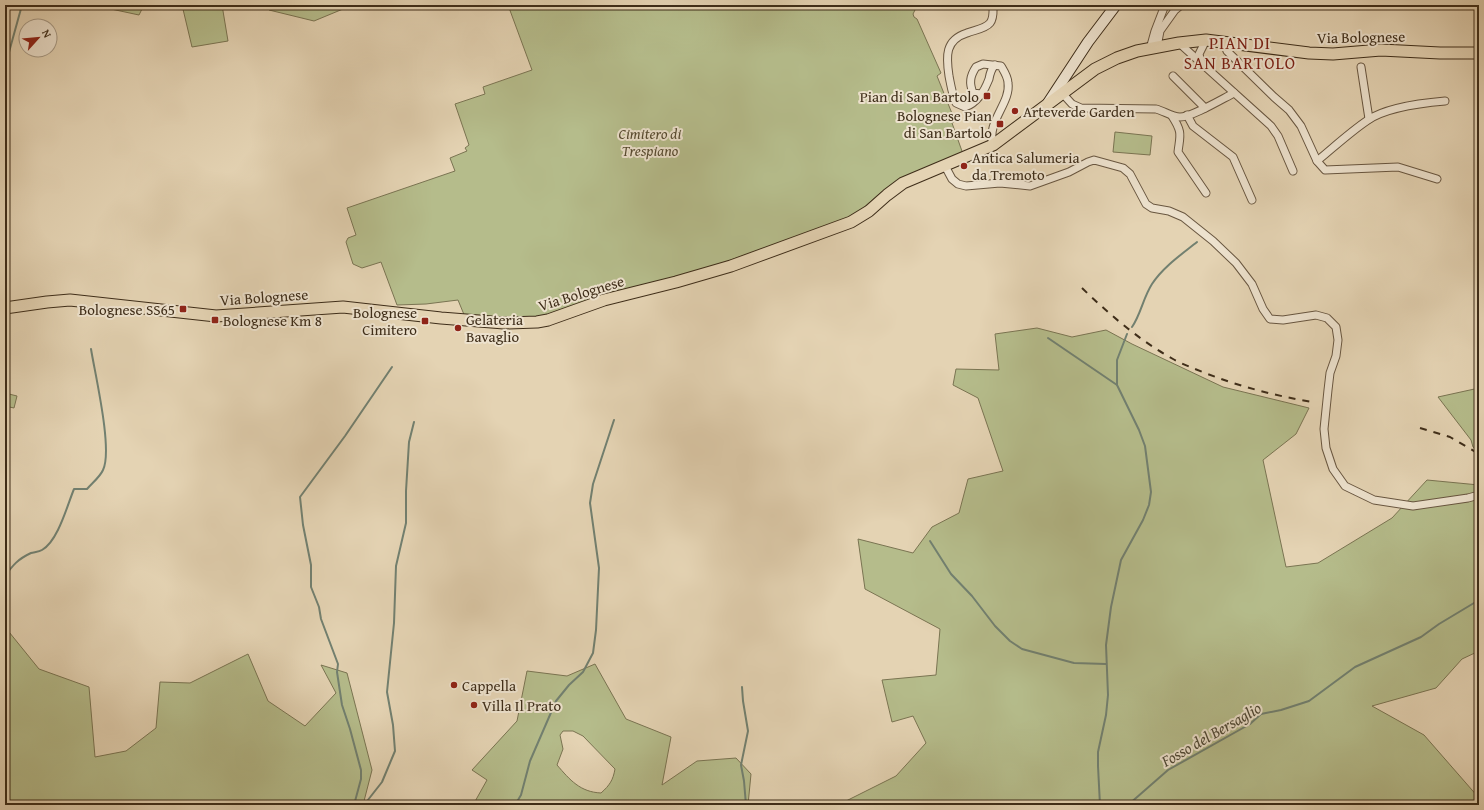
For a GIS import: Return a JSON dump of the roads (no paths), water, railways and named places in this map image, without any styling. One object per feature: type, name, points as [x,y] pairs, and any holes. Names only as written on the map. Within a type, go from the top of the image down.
[{"type":"main road","name":"Via Bolognese","points":[[5,308],[70,300],[216,316],[343,306],[441,318],[504,323],[537,322],[548,320],[604,300],[676,282],[731,266],[851,222],[869,211],[887,195],[903,184],[993,145],[1095,69],[1117,58],[1153,48],[1206,40],[1309,53],[1334,54],[1381,50],[1479,54]]},
{"type":"street","points":[[993,5],[993,16],[990,24],[979,30],[958,37],[948,48],[947,59],[952,95],[956,103],[965,107],[970,106],[981,94],[989,78],[990,72],[995,65]]},
{"type":"street","points":[[1048,103],[1088,42],[1116,5]]},
{"type":"street","points":[[1153,48],[1154,31],[1165,5]]},
{"type":"street","points":[[1153,48],[1160,31],[1180,5]]},
{"type":"street","points":[[1201,62],[1199,54],[1206,40]]},
{"type":"street","points":[[1223,41],[1227,51],[1274,98],[1289,110],[1301,126],[1317,161],[1325,170],[1398,168],[1437,179]]},
{"type":"street","points":[[1179,43],[1271,126],[1278,136],[1293,171]]},
{"type":"street","points":[[981,94],[973,93],[970,86],[973,71],[976,67],[984,64],[1001,66],[1007,77],[1008,92],[994,124],[991,140],[993,145]]},
{"type":"street","points":[[1361,67],[1369,119]]},
{"type":"street","points":[[1173,76],[1205,108]]},
{"type":"street","points":[[1062,93],[1072,104],[1081,108],[1156,109],[1163,110],[1172,116],[1178,125],[1181,140],[1178,152],[1206,193]]},
{"type":"street","points":[[1172,116],[1187,116],[1234,93]]},
{"type":"street","points":[[1317,161],[1369,119],[1388,111],[1419,103],[1445,101]]},
{"type":"street","points":[[1187,116],[1193,126],[1233,157],[1252,200]]},
{"type":"street","points":[[945,166],[952,179],[958,184],[966,186],[1000,183],[1030,186],[1069,172],[1094,160],[1123,168],[1130,174],[1146,204],[1152,208],[1169,211],[1183,217],[1213,241],[1240,268],[1252,284],[1263,309],[1270,319],[1283,320],[1316,315],[1327,318],[1336,327],[1338,340],[1336,356],[1330,373],[1324,429],[1326,448],[1333,469],[1345,486],[1374,500],[1413,506],[1479,495]]},
{"type":"waterway","points":[[6,63],[22,5]]},
{"type":"waterway","points":[[1132,327],[1138,317],[1146,295],[1156,278],[1173,261],[1197,242]]},
{"type":"waterway","points":[[1100,805],[1098,752],[1106,715],[1108,695],[1106,645],[1111,607],[1121,560],[1143,520],[1149,505],[1151,492],[1145,446],[1139,430],[1117,385],[1117,360],[1127,334]]},
{"type":"waterway","points":[[1048,338],[1117,385]]},
{"type":"waterway","points":[[5,576],[13,565],[19,560],[26,555],[41,551],[48,545],[57,531],[74,489],[87,489],[102,473],[106,460],[105,430],[91,349]]},
{"type":"waterway","points":[[354,805],[361,779],[361,770],[342,705],[337,672],[338,664],[311,587],[311,565],[303,525],[300,497],[345,436],[392,367]]},
{"type":"waterway","points":[[515,805],[521,795],[530,761],[556,701],[569,685],[583,672],[593,653],[596,630],[599,568],[590,503],[593,484],[614,420]]},
{"type":"waterway","points":[[364,805],[382,782],[395,751],[393,725],[387,692],[394,623],[396,566],[406,523],[409,442],[414,422]]},
{"type":"waterway","points":[[930,541],[951,574],[972,596],[995,626],[1010,641],[1022,649],[1074,663],[1106,664]]},
{"type":"waterway","name":"Fosso del Bersaglio","points":[[1128,805],[1168,770],[1250,724],[1261,714],[1281,710],[1309,701],[1355,667],[1421,637],[1439,624],[1479,600]]},
{"type":"waterway","points":[[742,687],[748,731],[741,765],[746,805]]},
{"type":"railway","points":[[1082,288],[1103,308],[1137,335],[1160,352],[1178,362],[1238,385],[1267,393],[1312,402]]},
{"type":"railway","points":[[1420,428],[1450,437],[1479,454]]},
{"type":"place","name":"Pian di San Bartolo","points":[[987,96]]},
{"type":"place","name":"Arteverde Garden","points":[[1015,111]]},
{"type":"place","name":"Bolognese Pian di San Bartolo","points":[[1000,124]]},
{"type":"place","name":"Antica Salumeria da Tremoto","points":[[964,166]]},
{"type":"place","name":"Bolognese SS65","points":[[183,309]]},
{"type":"place","name":"Bolognese Km 8","points":[[215,320]]},
{"type":"place","name":"Bolognese Cimitero","points":[[425,321]]},
{"type":"place","name":"Gelateria Bavaglio","points":[[458,328]]},
{"type":"place","name":"Cappella","points":[[454,685]]},
{"type":"place","name":"Villa Il Prato","points":[[474,705]]},
{"type":"district","name":"PIAN DI SAN BARTOLO","points":[[1240,52]]},
{"type":"park label","name":"Cimitero di Trespiano","points":[[650,142]]}]
